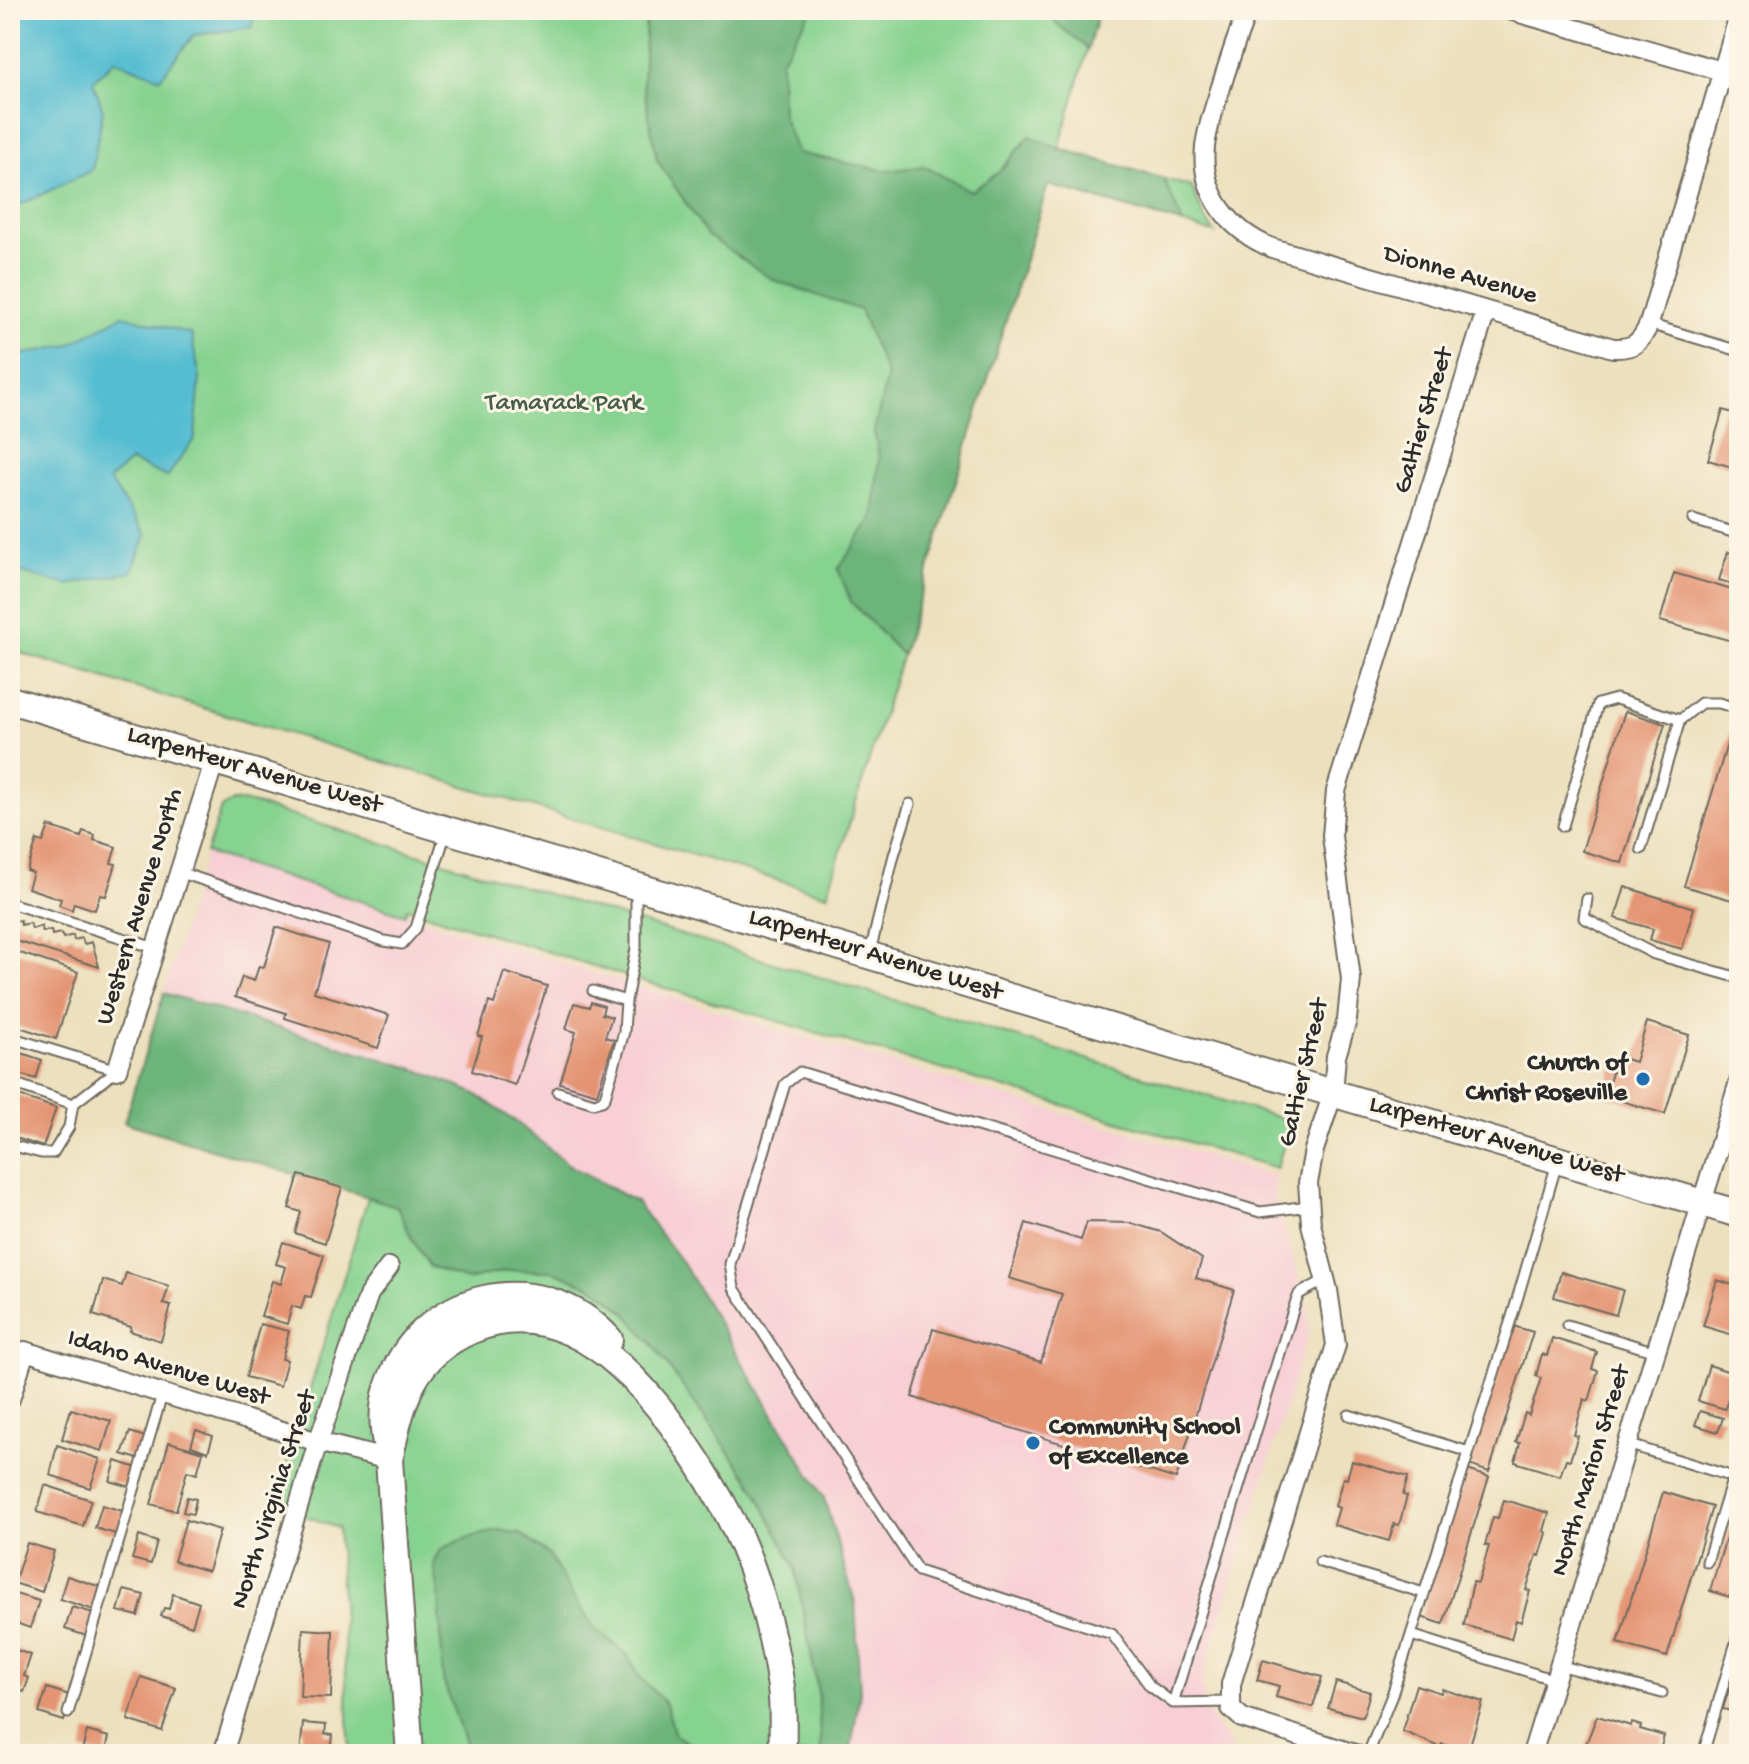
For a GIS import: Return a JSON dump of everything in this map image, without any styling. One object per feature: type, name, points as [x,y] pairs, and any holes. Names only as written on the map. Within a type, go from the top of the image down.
[{"type":"main road","name":"Larpenteur Avenue West","points":[[10,700],[1739,1214]]},
{"type":"main road","points":[[410,1754],[389,1460],[405,1393],[426,1361],[443,1345],[491,1322],[520,1319],[556,1325],[581,1336],[629,1372],[680,1438],[723,1504],[746,1554],[764,1611],[781,1689],[783,1754]]},
{"type":"street","name":"Dionne Avenue","points":[[1248,10],[1239,29],[1205,148],[1205,170],[1211,192],[1221,211],[1236,227],[1253,240],[1272,248],[1613,348],[1634,346],[1649,324]]},
{"type":"street","points":[[1509,10],[1730,74]]},
{"type":"street","points":[[1649,324],[1730,74],[1739,15]]},
{"type":"street","name":"Galtier Street","points":[[1231,1705],[1231,1684],[1336,1345],[1309,1206],[1308,1183],[1314,1150],[1333,1093],[1336,1056],[1347,1020],[1351,979],[1332,836],[1336,791],[1486,311]]},
{"type":"street","name":"Western Avenue North","points":[[117,1070],[215,759]]},
{"type":"street","name":"North Marion Street","points":[[1532,1754],[1739,1082]]},
{"type":"street","name":"North Virginia Street","points":[[223,1754],[318,1442],[369,1294],[389,1267]]},
{"type":"street","name":"Idaho Avenue West","points":[[10,1399],[25,1351],[318,1442],[389,1460]]},
{"type":"street","points":[[1231,1705],[1242,1718],[1318,1748],[1355,1754]]},
{"type":"lane","points":[[1649,324],[1739,351]]},
{"type":"lane","points":[[1693,520],[1739,534]]},
{"type":"lane","points":[[1563,826],[1598,704],[1616,699],[1680,720]]},
{"type":"lane","points":[[1641,849],[1680,720],[1701,703],[1719,703],[1739,709]]},
{"type":"lane","points":[[870,954],[910,804]]},
{"type":"lane","points":[[179,872],[402,944],[416,928],[447,829]]},
{"type":"lane","points":[[558,1092],[594,1103],[602,1101],[624,1032],[626,1001],[636,948],[636,885]]},
{"type":"lane","points":[[1587,899],[1584,918],[1654,954],[1739,978]]},
{"type":"lane","points":[[10,903],[155,948]]},
{"type":"lane","points":[[593,991],[626,1001]]},
{"type":"lane","points":[[10,1037],[117,1070]]},
{"type":"lane","points":[[10,1145],[53,1153],[69,1127],[73,1104],[117,1070]]},
{"type":"lane","points":[[1231,1705],[1173,1703],[1150,1686],[1112,1634],[918,1571],[734,1288],[730,1264],[785,1084],[800,1072],[1260,1212],[1309,1206]]},
{"type":"lane","points":[[10,1082],[73,1104]]},
{"type":"lane","points":[[1368,1754],[1392,1695],[1558,1160]]},
{"type":"lane","points":[[1173,1703],[1294,1307],[1299,1294],[1325,1280]]},
{"type":"lane","points":[[1567,1325],[1656,1352]]},
{"type":"lane","points":[[68,1713],[162,1395]]},
{"type":"lane","points":[[1349,1415],[1469,1452]]},
{"type":"lane","points":[[1627,1444],[1733,1477],[1707,1562]]},
{"type":"lane","points":[[1320,1562],[1424,1593]]},
{"type":"lane","points":[[1703,1754],[1739,1632]]},
{"type":"lane","points":[[1411,1635],[1557,1672],[1662,1693]]},
{"type":"shaded area","name":"Community School of Excellence","points":[[206,853],[757,1023],[1276,1176],[1274,1196],[1308,1308],[1309,1331],[1204,1672],[1202,1687],[1210,1717],[1232,1747],[1230,1754],[850,1754],[860,1692],[824,1498],[683,1264],[636,1202],[569,1165],[515,1121],[474,1093],[418,1070],[164,993]]},
{"type":"green space","name":"Tamarack Park","points":[[10,10],[1099,10],[1059,148],[1192,187],[1204,217],[1215,233],[1048,185],[827,895],[10,650]]},
{"type":"green space","points":[[646,10],[812,10],[781,60],[782,115],[797,153],[887,171],[924,166],[971,191],[999,172],[1030,136],[1059,149],[1164,179],[1183,223],[1048,185],[902,655],[851,602],[838,569],[873,518],[879,457],[874,431],[887,376],[860,310],[773,280],[708,236],[657,160],[643,84]]},
{"type":"green space","points":[[1049,10],[1099,10],[1088,49],[1055,22]]},
{"type":"green space","points":[[233,801],[251,803],[1280,1118],[1288,1122],[1289,1127],[1277,1168],[645,982],[407,908],[405,915],[206,853],[221,808]]},
{"type":"green space","points":[[164,993],[418,1070],[474,1093],[515,1121],[569,1165],[636,1202],[683,1264],[824,1498],[855,1602],[860,1692],[850,1754],[821,1754],[818,1692],[795,1567],[751,1482],[651,1342],[623,1310],[597,1289],[554,1271],[508,1270],[467,1280],[430,1267],[412,1239],[397,1206],[124,1122]]},
{"type":"green space","points":[[368,1197],[397,1206],[412,1239],[430,1267],[467,1280],[508,1270],[554,1271],[597,1289],[623,1310],[651,1342],[751,1482],[795,1567],[818,1692],[821,1754],[350,1754],[338,1528],[275,1505]]},
{"type":"green space","points":[[499,1530],[521,1534],[550,1556],[596,1630],[628,1655],[639,1676],[666,1704],[675,1735],[692,1745],[729,1751],[727,1754],[469,1754],[443,1680],[439,1594],[434,1564],[441,1549]]},
{"type":"water","points":[[42,10],[252,10],[253,27],[194,35],[160,78],[115,60],[93,81],[103,110],[92,170],[10,210],[10,13]]},
{"type":"water","points":[[123,315],[191,334],[200,377],[195,438],[167,477],[131,461],[109,480],[146,535],[132,572],[68,585],[10,570],[10,357],[69,345]]},
{"type":"building","points":[[1723,410],[1739,415],[1739,469],[1708,460]]},
{"type":"building","points":[[1728,552],[1739,555],[1739,586],[1719,580]]},
{"type":"building","points":[[1674,573],[1739,592],[1739,643],[1660,621]]},
{"type":"building","points":[[1625,711],[1665,724],[1622,863],[1582,851]]},
{"type":"building","points":[[1731,731],[1739,733],[1739,888],[1735,901],[1684,886]]},
{"type":"building","points":[[49,826],[81,837],[83,831],[95,835],[94,840],[116,847],[111,863],[116,864],[106,896],[100,895],[95,910],[74,903],[72,910],[59,905],[61,899],[28,888],[33,873],[27,871],[37,840],[43,842]]},
{"type":"building","points":[[1625,887],[1694,908],[1682,949],[1650,940],[1653,929],[1615,918]]},
{"type":"building","points":[[20,920],[21,925],[30,923],[32,929],[41,926],[42,932],[51,930],[52,935],[61,933],[63,938],[73,935],[74,940],[82,938],[84,944],[92,942],[99,967],[10,939],[10,923]]},
{"type":"building","points":[[276,927],[329,944],[314,992],[389,1015],[378,1048],[285,1018],[286,1013],[235,997],[242,977],[254,981],[259,966],[264,967]]},
{"type":"building","points":[[11,950],[78,972],[56,1039],[10,1024]]},
{"type":"building","points":[[504,972],[547,986],[515,1085],[472,1071],[482,1037],[478,1036],[489,1002],[494,1004]]},
{"type":"building","points":[[591,1002],[604,1006],[602,1014],[612,1017],[605,1037],[614,1040],[597,1094],[560,1083],[576,1032],[566,1029],[574,1003],[589,1007]]},
{"type":"building","name":"Church of Christ Roseville","points":[[1647,1022],[1689,1035],[1665,1114],[1605,1096],[1617,1056],[1635,1062]]},
{"type":"building","points":[[10,1049],[42,1060],[36,1079],[10,1071]]},
{"type":"building","points":[[10,1093],[56,1108],[43,1147],[10,1136]]},
{"type":"building","points":[[299,1175],[342,1188],[325,1243],[295,1233],[301,1212],[289,1208]]},
{"type":"building","points":[[1087,1222],[1131,1223],[1161,1232],[1202,1259],[1196,1278],[1234,1290],[1176,1479],[912,1397],[933,1329],[1041,1362],[1062,1294],[1009,1278],[1026,1223],[1081,1240]]},
{"type":"building","points":[[283,1242],[324,1255],[311,1297],[305,1296],[301,1309],[292,1306],[287,1324],[261,1316],[272,1281],[281,1284],[286,1267],[276,1264]]},
{"type":"building","points":[[1561,1272],[1623,1290],[1616,1315],[1554,1297]]},
{"type":"building","points":[[126,1273],[169,1286],[163,1304],[171,1306],[161,1341],[93,1315],[103,1280],[122,1286]]},
{"type":"building","points":[[1717,1280],[1739,1287],[1739,1337],[1703,1326]]},
{"type":"building","points":[[260,1324],[289,1331],[282,1359],[287,1360],[280,1386],[246,1377]]},
{"type":"building","points":[[1513,1326],[1533,1332],[1489,1472],[1469,1465]]},
{"type":"building","points":[[1552,1338],[1597,1352],[1592,1369],[1598,1371],[1589,1401],[1584,1399],[1574,1435],[1578,1436],[1570,1460],[1566,1459],[1560,1476],[1515,1462],[1520,1443],[1516,1442],[1541,1378],[1536,1376],[1542,1354],[1547,1356]]},
{"type":"building","points":[[1709,1365],[1736,1374],[1725,1409],[1698,1401]]},
{"type":"building","points":[[71,1409],[111,1421],[102,1451],[62,1439]]},
{"type":"building","points":[[1700,1411],[1723,1418],[1718,1432],[1695,1425]]},
{"type":"building","points":[[196,1430],[213,1436],[208,1452],[191,1446]]},
{"type":"building","points":[[130,1432],[148,1438],[141,1460],[122,1454]]},
{"type":"building","points":[[169,1442],[203,1452],[197,1474],[187,1471],[176,1511],[151,1504]]},
{"type":"building","points":[[57,1445],[100,1459],[90,1488],[50,1475]]},
{"type":"building","points":[[116,1461],[137,1468],[131,1487],[110,1481]]},
{"type":"building","points":[[1352,1461],[1408,1477],[1403,1495],[1407,1496],[1399,1525],[1394,1524],[1389,1541],[1334,1525],[1339,1508],[1335,1506],[1343,1478],[1347,1479]]},
{"type":"building","points":[[1467,1470],[1489,1477],[1443,1624],[1421,1617]]},
{"type":"building","points":[[45,1485],[91,1500],[83,1526],[37,1512]]},
{"type":"building","points":[[1663,1492],[1712,1507],[1667,1657],[1618,1643]]},
{"type":"building","points":[[1739,1495],[1739,1567],[1730,1597],[1710,1591]]},
{"type":"building","points":[[187,1497],[196,1499],[193,1514],[183,1512]]},
{"type":"building","points":[[1504,1500],[1549,1513],[1544,1531],[1547,1533],[1526,1590],[1530,1591],[1521,1622],[1516,1620],[1511,1639],[1464,1625],[1473,1582],[1478,1583],[1489,1546],[1485,1545],[1493,1517],[1498,1518]]},
{"type":"building","points":[[102,1505],[126,1512],[119,1535],[95,1528]]},
{"type":"building","points":[[186,1520],[220,1530],[208,1571],[174,1561]]},
{"type":"building","points":[[139,1536],[157,1542],[151,1564],[132,1559]]},
{"type":"building","points":[[27,1543],[54,1551],[42,1592],[14,1583]]},
{"type":"building","points":[[67,1576],[104,1588],[97,1611],[60,1599]]},
{"type":"building","points":[[124,1590],[144,1595],[138,1616],[118,1611]]},
{"type":"building","points":[[12,1593],[39,1601],[30,1628],[10,1621]]},
{"type":"building","points":[[173,1594],[199,1603],[192,1626],[161,1616],[164,1608],[169,1609]]},
{"type":"building","points":[[72,1607],[97,1614],[90,1637],[65,1629]]},
{"type":"building","points":[[303,1629],[333,1631],[331,1698],[300,1697]]},
{"type":"building","points":[[10,1648],[31,1655],[24,1676],[29,1678],[24,1692],[19,1690],[16,1699],[10,1697]]},
{"type":"building","points":[[1263,1660],[1322,1677],[1313,1707],[1276,1697],[1279,1686],[1257,1680]]},
{"type":"building","points":[[141,1677],[176,1688],[162,1731],[128,1720]]},
{"type":"building","points":[[1336,1682],[1370,1692],[1363,1717],[1328,1708]]},
{"type":"building","points":[[1731,1683],[1739,1685],[1739,1713],[1723,1709]]},
{"type":"building","points":[[1416,1685],[1441,1693],[1442,1689],[1483,1702],[1468,1752],[1442,1744],[1440,1747],[1402,1731]]},
{"type":"building","points":[[47,1688],[72,1696],[64,1721],[39,1713]]},
{"type":"building","points":[[1597,1716],[1631,1726],[1632,1723],[1641,1726],[1640,1729],[1664,1736],[1659,1754],[1582,1754]]},
{"type":"building","points":[[303,1723],[326,1725],[325,1734],[333,1735],[331,1754],[300,1754]]},
{"type":"building","points":[[87,1731],[109,1737],[105,1754],[82,1751]]},
{"type":"place","name":"Church of Christ Roseville","points":[[1643,1079]]},
{"type":"place","name":"Community School of Excellence","points":[[1033,1443]]}]
